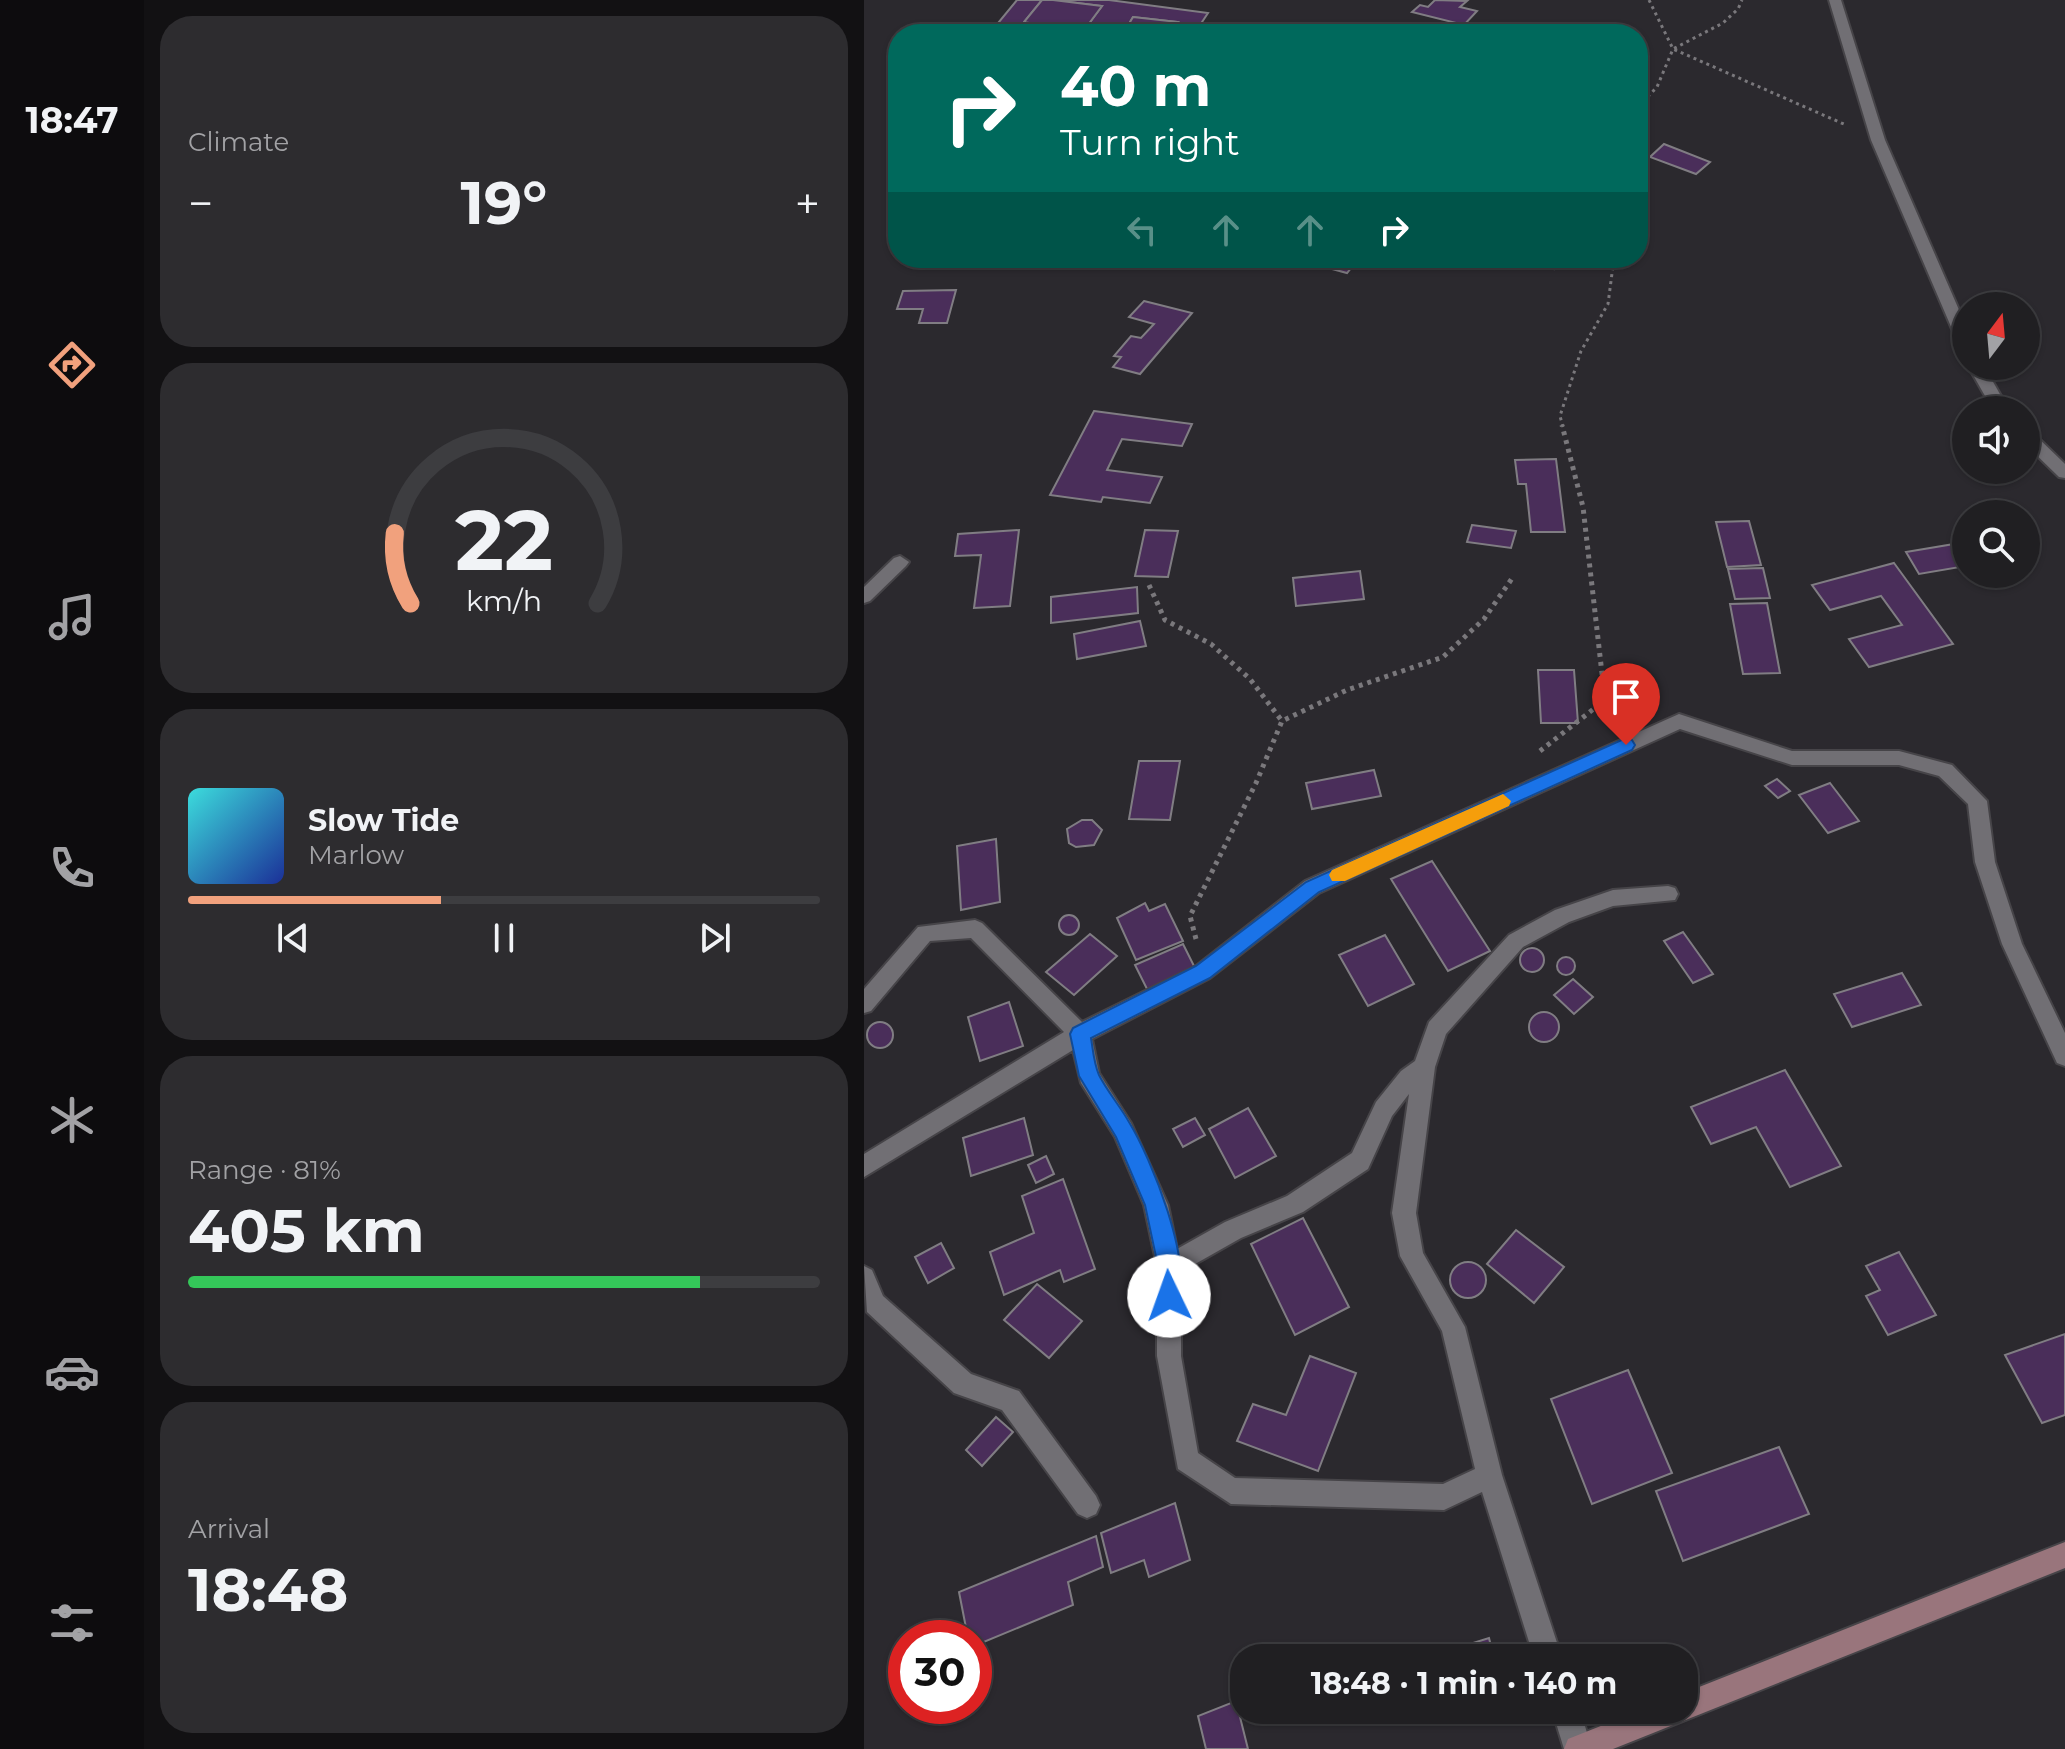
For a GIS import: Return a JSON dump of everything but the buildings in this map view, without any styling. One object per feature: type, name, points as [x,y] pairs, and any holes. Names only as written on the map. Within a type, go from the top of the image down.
[{"type":"main road","points":[[1698,1701],[2065,1555]]},
{"type":"main road","points":[[1578,1749],[1641,1724]]},
{"type":"street","points":[[1835,0],[1878,140],[1952,311]]},
{"type":"street","points":[[2040,449],[2065,473]]},
{"type":"street","points":[[864,597],[900,562]]},
{"type":"street","points":[[864,1166],[1080,1034],[1203,972],[1312,887],[1679,721],[1792,758],[1899,758],[1945,770],[1977,801],[1985,862],[2012,944],[2065,1056]]},
{"type":"street","points":[[1543,1644],[1489,1475],[1453,1327],[1412,1256],[1404,1213],[1424,1067],[1437,1029],[1516,941],[1562,916],[1613,898],[1668,894]]},
{"type":"street","points":[[864,1004],[925,933],[975,929],[1080,1034],[1089,1076],[1123,1130],[1156,1205],[1169,1266],[1169,1356],[1187,1460],[1231,1491],[1444,1497],[1489,1475]]},
{"type":"street","points":[[1169,1266],[1233,1230],[1295,1204],[1360,1161],[1384,1109],[1409,1078],[1424,1067]]},
{"type":"street","points":[[864,1278],[875,1304],[963,1384],[1010,1400],[1087,1505]]},
{"type":"street","points":[[1570,1724],[1578,1749]]},
{"type":"path","points":[[1649,0],[1673,49],[1878,140]]},
{"type":"path","points":[[1648,96],[1657,87],[1673,49],[1727,21],[1742,0]]},
{"type":"path","points":[[1534,756],[1605,700],[1583,507],[1560,416],[1581,351],[1608,304],[1613,268]]},
{"type":"path","points":[[1203,972],[1190,916],[1256,783],[1282,721],[1347,690],[1443,657],[1484,619],[1513,577]]},
{"type":"path","points":[[1149,585],[1165,620],[1211,644],[1250,679],[1282,721]]},
{"type":"slow traffic","points":[[1338,875],[1503,801]]},
{"type":"route","points":[[1169,1296],[1169,1266],[1156,1205],[1123,1130],[1089,1076],[1080,1034],[1203,972],[1312,887],[1626,745]]}]
